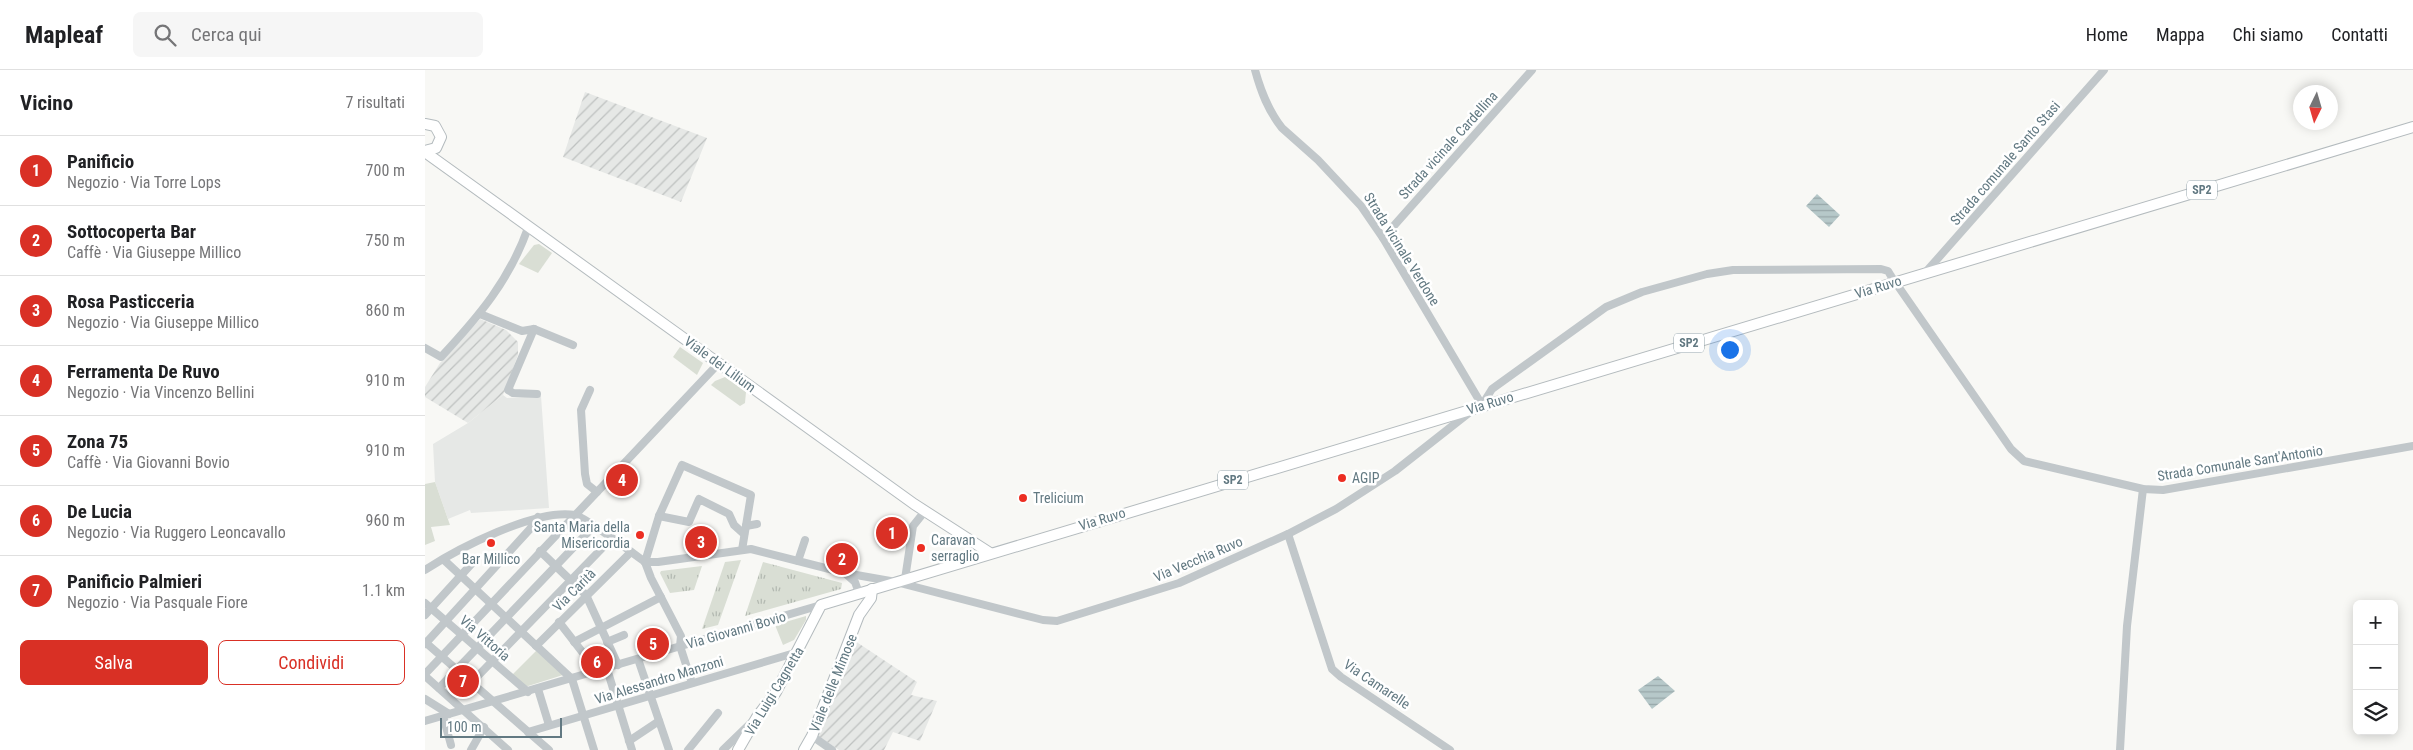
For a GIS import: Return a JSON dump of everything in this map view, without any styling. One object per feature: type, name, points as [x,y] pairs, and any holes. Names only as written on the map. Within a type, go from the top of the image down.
[{"type":"main road","name":"Viale dei Lilium","points":[[427,122],[440,133],[439,145],[442,158],[453,172]]},
{"type":"main road","name":"Via Ruvo","points":[[989,553],[2413,127]]},
{"type":"main road","name":"Viale dei Lilium","points":[[425,151],[434,150],[439,145]]},
{"type":"main road","name":"Viale dei Lilium","points":[[425,151],[529,228],[925,511],[989,553]]},
{"type":"main road","name":"Via Giovanni Bovio","points":[[821,605],[989,553]]},
{"type":"main road","name":"Viale delle Mimose","points":[[803,750],[812,736],[859,615],[871,598],[872,589]]},
{"type":"main road","name":"Viale delle Mimose","points":[[847,597],[857,604],[859,615]]},
{"type":"main road","name":"Via Luigi Cagnetta","points":[[738,750],[757,718],[776,692],[821,605]]},
{"type":"street","name":"Strada vicinale Verdone","points":[[1255,70],[1261,93],[1273,117],[1282,128],[1351,194],[1383,238],[1479,406]]},
{"type":"street","name":"Strada vicinale Cardellina","points":[[1383,238],[1532,70]]},
{"type":"street","name":"Strada comunale Santo Stasi","points":[[1925,273],[2104,70]]},
{"type":"street","points":[[425,348],[441,357],[481,314],[518,256],[529,228]]},
{"type":"street","name":"Via Vecchia Ruvo","points":[[645,562],[658,562],[751,549],[845,573],[900,580],[1043,620],[1068,620],[1179,583],[1288,534],[1336,508],[1395,471],[1479,406],[1492,389],[1580,325],[1606,307],[1642,292],[1707,274],[1733,270],[1881,269],[1888,271],[1895,282]]},
{"type":"street","name":"Strada Comunale Sant'Antonio","points":[[1895,282],[2020,459],[2143,489],[2180,488],[2413,446]]},
{"type":"street","points":[[481,314],[522,331],[534,328],[573,345]]},
{"type":"street","points":[[534,328],[507,390],[513,393],[537,394]]},
{"type":"street","points":[[508,750],[425,675],[719,363]]},
{"type":"street","points":[[590,390],[581,410],[585,474],[587,484],[597,492]]},
{"type":"street","points":[[645,562],[659,516],[682,465],[751,495],[742,550]]},
{"type":"street","points":[[2120,750],[2127,626],[2143,489]]},
{"type":"street","points":[[659,516],[689,522],[699,499],[729,514],[734,525],[745,530]]},
{"type":"street","points":[[900,580],[913,526],[925,511]]},
{"type":"street","points":[[425,570],[516,525],[538,517],[576,515],[645,562],[680,636],[680,646],[692,682]]},
{"type":"street","points":[[538,517],[425,643],[549,750]]},
{"type":"street","points":[[745,530],[757,524]]},
{"type":"street","points":[[439,688],[593,527]]},
{"type":"street","name":"Via Camarelle","points":[[1288,534],[1332,669],[1341,677],[1450,750]]},
{"type":"street","points":[[471,683],[611,539]]},
{"type":"street","points":[[798,561],[805,540]]},
{"type":"street","points":[[540,551],[586,595],[618,665]]},
{"type":"street","name":"Via Carità","points":[[536,646],[631,552]]},
{"type":"street","points":[[444,560],[572,679],[594,750]]},
{"type":"street","points":[[425,615],[428,606],[475,560]]},
{"type":"street","points":[[845,573],[855,582],[859,593]]},
{"type":"street","points":[[863,576],[872,589]]},
{"type":"street","points":[[575,642],[661,597]]},
{"type":"street","name":"Via Giovanni Bovio","points":[[425,721],[821,605]]},
{"type":"street","name":"Via Vittoria","points":[[428,606],[528,692]]},
{"type":"street","points":[[559,622],[597,671]]},
{"type":"street","points":[[607,642],[624,635]]},
{"type":"street","name":"Via Alessandro Manzoni","points":[[528,732],[798,652]]},
{"type":"street","points":[[638,659],[669,750]]},
{"type":"street","points":[[607,669],[632,750]]},
{"type":"street","points":[[538,689],[549,726]]},
{"type":"street","points":[[425,699],[446,715],[451,745]]},
{"type":"street","points":[[688,750],[719,714]]},
{"type":"street","points":[[723,750],[757,718]]},
{"type":"street","points":[[629,741],[659,721]]},
{"type":"street","points":[[471,750],[483,728]]},
{"type":"street","points":[[812,736],[833,750]]},
{"type":"shaded area","points":[[585,92],[707,138],[681,202],[563,157]]},
{"type":"shaded area","points":[[1817,194],[1840,215],[1829,227],[1806,206]]},
{"type":"shaded area","points":[[480,319],[506,330],[518,342],[518,355],[503,395],[468,423],[425,397],[425,387],[440,363]]},
{"type":"shaded area","points":[[503,395],[507,398],[541,396],[549,508],[471,513],[470,510],[448,519],[435,482],[433,444],[468,423]]},
{"type":"shaded area","points":[[855,641],[917,682],[911,695],[937,701],[920,741],[893,732],[884,750],[839,750],[818,736]]},
{"type":"shaded area","points":[[1658,676],[1675,691],[1652,709],[1638,690]]},
{"type":"green space","points":[[539,244],[552,253],[538,273],[519,264],[534,245]]},
{"type":"green space","points":[[680,347],[703,363],[697,375],[673,357]]},
{"type":"green space","points":[[725,377],[746,392],[745,403],[740,406],[711,385]]},
{"type":"green space","points":[[435,482],[450,525],[431,527],[435,541],[425,545],[425,484]]},
{"type":"green space","points":[[741,560],[718,625],[702,629],[725,562]]},
{"type":"green space","points":[[763,562],[842,583],[841,589],[745,616]]},
{"type":"green space","points":[[702,566],[694,590],[670,593],[660,573],[661,571]]},
{"type":"green space","points":[[806,616],[806,620],[794,640],[783,645],[775,625]]},
{"type":"green space","points":[[537,650],[563,675],[525,687],[512,675]]},
{"type":"place","name":"AGIP","points":[[1342,478]]},
{"type":"place","name":"Ferramenta De Ruvo","points":[[622,480]]},
{"type":"place","name":"Trelicium","points":[[1023,498]]},
{"type":"place","name":"Panificio","points":[[892,533]]},
{"type":"place","name":"Santa Maria della Misericordia","points":[[640,535]]},
{"type":"place","name":"Rosa Pasticceria","points":[[701,542]]},
{"type":"place","name":"Bar Millico","points":[[491,543]]},
{"type":"place","name":"Caravan serraglio","points":[[921,548]]},
{"type":"place","name":"Sottocoperta Bar","points":[[842,559]]},
{"type":"place","name":"Zona 75","points":[[653,644]]},
{"type":"place","name":"De Lucia","points":[[597,662]]},
{"type":"place","name":"Panificio Palmieri","points":[[463,681]]}]
